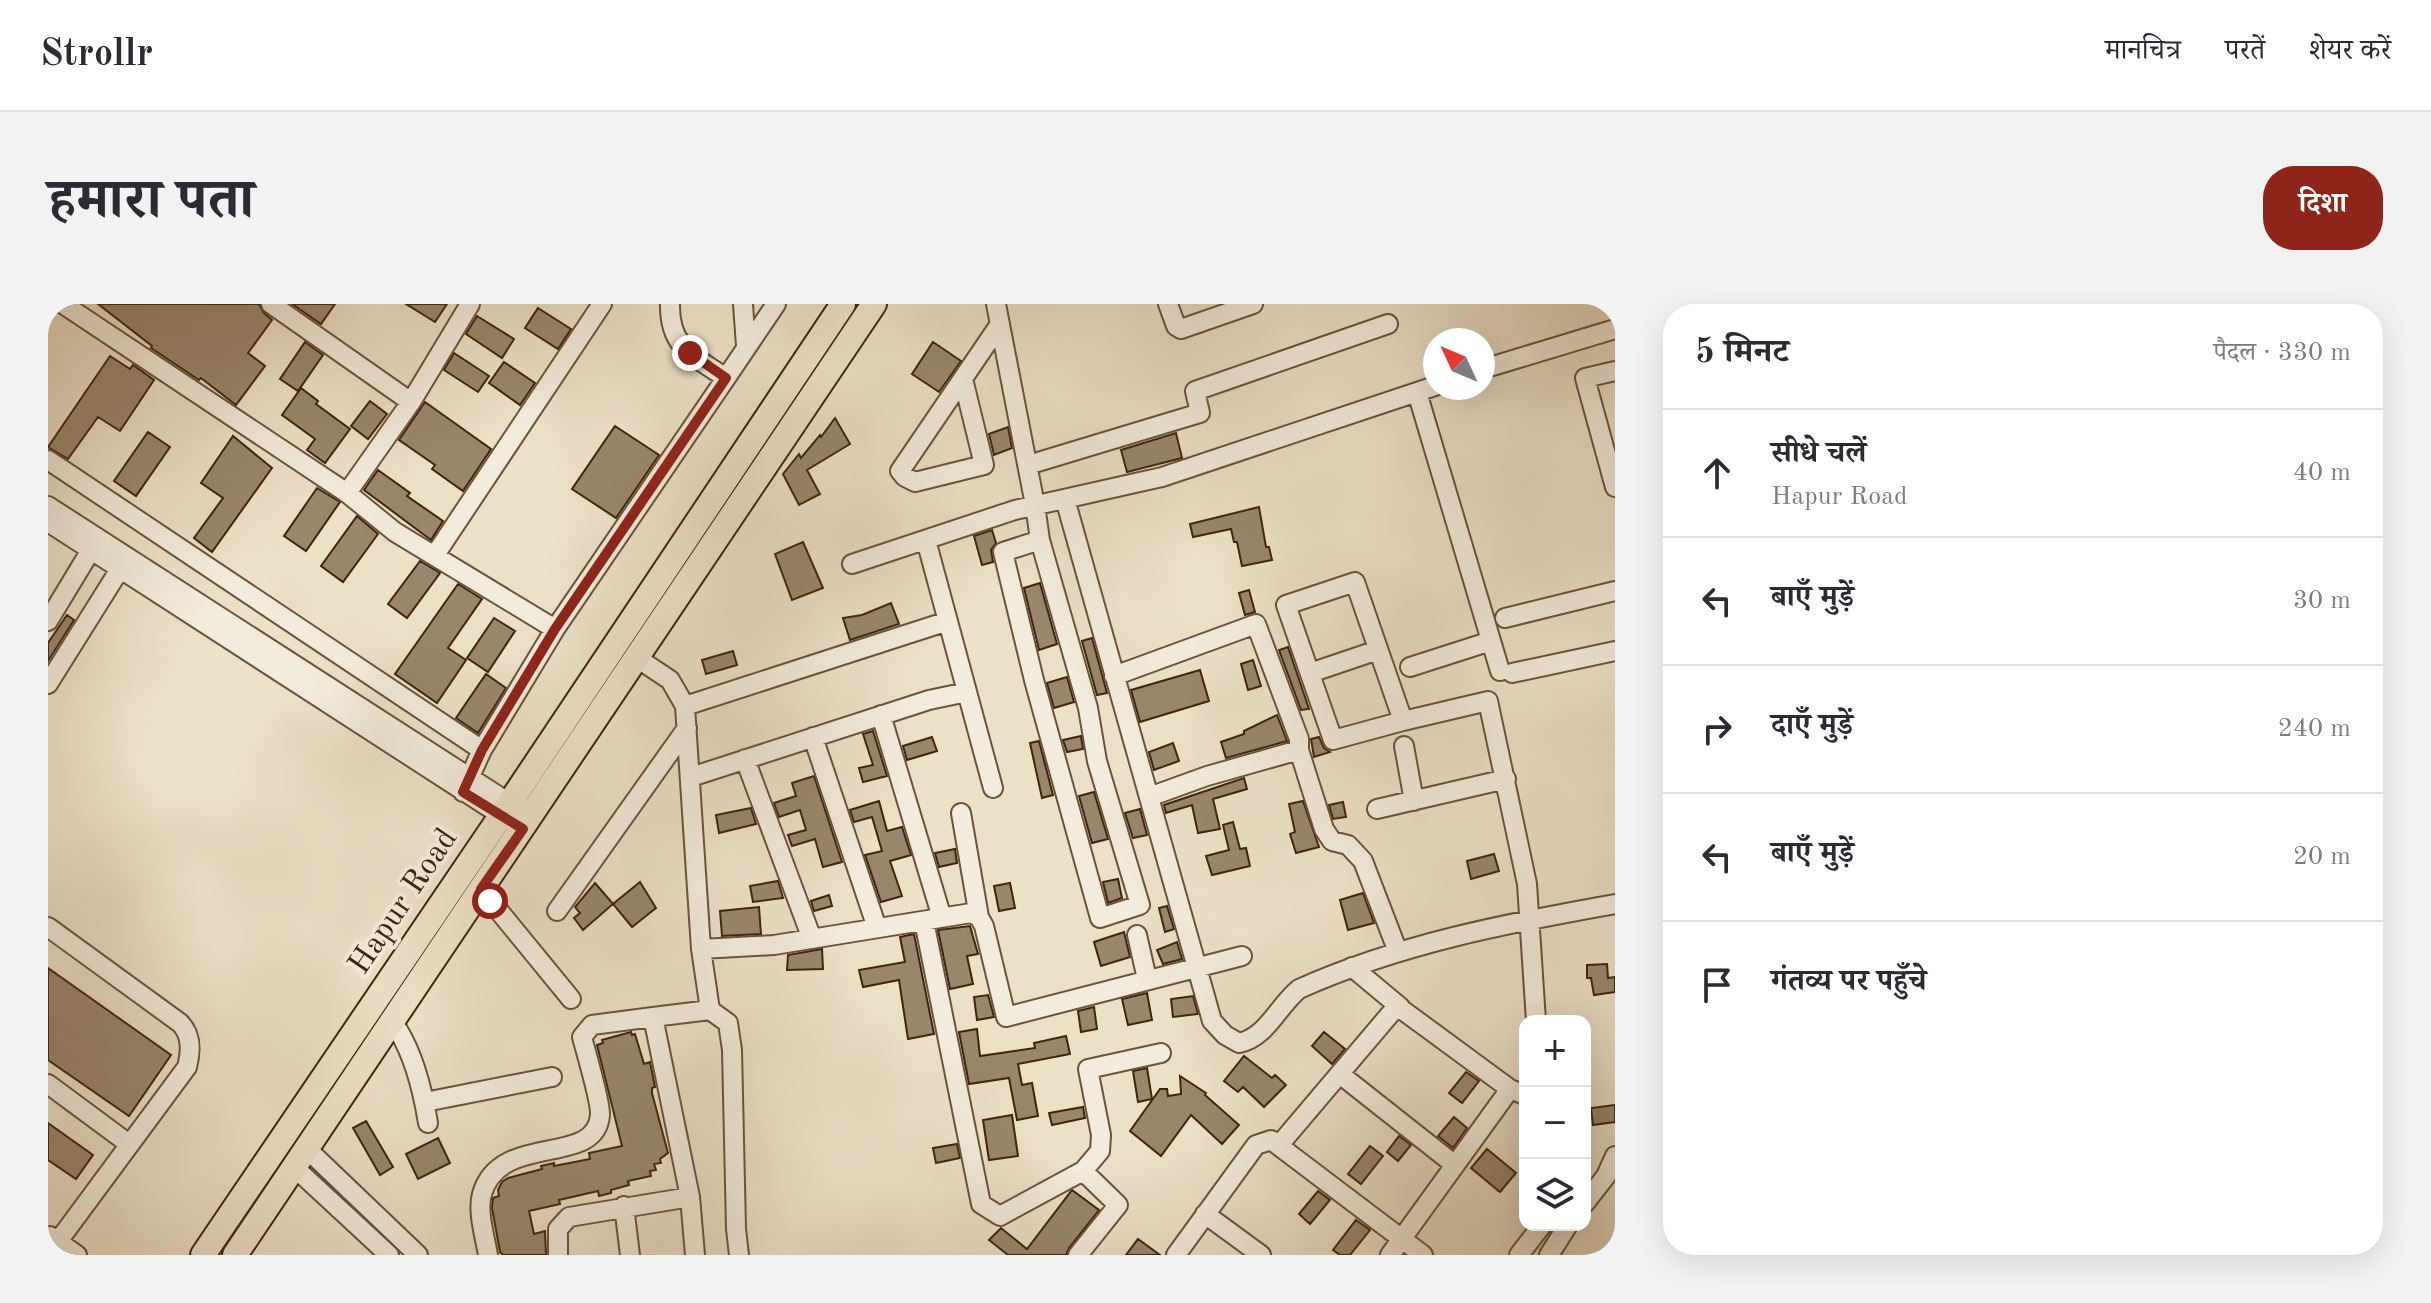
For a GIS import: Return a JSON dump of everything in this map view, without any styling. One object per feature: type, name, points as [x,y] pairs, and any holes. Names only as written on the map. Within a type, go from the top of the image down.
[{"type":"main road","name":"Hapur Road","points":[[203,1255],[506,810],[843,304]]},
{"type":"main road","name":"Hapur Road","points":[[235,1255],[874,304]]},
{"type":"street","points":[[63,304],[347,493],[395,532],[555,629]]},
{"type":"street","points":[[271,304],[411,402]]},
{"type":"street","points":[[347,493],[411,402],[470,304]]},
{"type":"street","points":[[435,555],[602,304]]},
{"type":"street","points":[[670,304],[669,323],[675,338],[690,353],[726,378]]},
{"type":"street","points":[[743,304],[746,346]]},
{"type":"street","points":[[467,785],[482,750],[555,629],[776,304]]},
{"type":"street","points":[[996,304],[1040,540],[1088,708],[1097,761],[1140,905],[1100,918],[1034,680],[1003,552],[1040,540]]},
{"type":"street","points":[[1168,304],[1176,326],[1181,329],[1253,304]]},
{"type":"street","points":[[963,379],[984,465],[915,482],[905,477],[900,471],[1000,324]]},
{"type":"street","points":[[1028,465],[1200,413],[1195,391],[1388,324]]},
{"type":"street","points":[[1495,365],[1615,329]]},
{"type":"street","points":[[1615,371],[1585,378],[1615,487]]},
{"type":"street","points":[[852,564],[1035,505],[1162,477],[1423,390]]},
{"type":"street","points":[[1417,392],[1491,641],[1506,672],[1615,651]]},
{"type":"street","points":[[48,460],[482,750]]},
{"type":"street","points":[[1065,499],[1212,1021],[1225,1035],[1239,1043],[1251,1040],[1299,989],[1352,967],[1398,952],[1530,919],[1615,904]]},
{"type":"street","points":[[48,506],[467,785]]},
{"type":"street","points":[[48,522],[527,823]]},
{"type":"street","points":[[926,540],[993,788]]},
{"type":"street","points":[[48,621],[91,550]]},
{"type":"street","points":[[48,684],[120,569]]},
{"type":"street","points":[[1403,721],[1355,582],[1286,605],[1333,740],[1488,701],[1527,884],[1536,1015]]},
{"type":"street","points":[[1505,618],[1615,591]]},
{"type":"street","points":[[685,706],[948,621]]},
{"type":"street","points":[[1114,676],[1256,624],[1299,739],[1299,750],[1324,829],[1332,841],[1348,845],[1363,861],[1398,952]]},
{"type":"street","points":[[1410,667],[1491,641]]},
{"type":"street","points":[[1310,673],[1378,650]]},
{"type":"street","points":[[637,658],[670,680],[685,706],[701,949],[710,1010]]},
{"type":"street","points":[[691,777],[929,700],[967,692]]},
{"type":"street","points":[[881,715],[933,920],[981,1204],[1000,1216],[1083,1171],[1100,1151],[1101,1135],[1088,1069],[1161,1053]]},
{"type":"street","points":[[557,911],[687,728]]},
{"type":"street","points":[[813,737],[877,928]]},
{"type":"street","points":[[1404,746],[1414,801]]},
{"type":"street","points":[[1149,797],[1207,776],[1299,750]]},
{"type":"street","points":[[745,759],[812,939]]},
{"type":"street","points":[[1377,809],[1506,779]]},
{"type":"street","points":[[961,813],[979,917],[984,926],[1006,1017],[1242,956]]},
{"type":"street","points":[[481,889],[571,999]]},
{"type":"street","points":[[701,949],[774,945],[971,913],[979,917]]},
{"type":"street","points":[[48,927],[187,1030],[190,1054],[187,1067],[51,1244],[77,1255]]},
{"type":"street","points":[[1137,935],[1147,979]]},
{"type":"street","points":[[1352,967],[1400,1007],[1518,1092],[1455,1165],[1390,1255]]},
{"type":"street","points":[[1280,1144],[1396,1007],[1400,1007]]},
{"type":"street","points":[[488,1255],[481,1196],[493,1172],[518,1156],[584,1143],[594,1131],[600,1115],[582,1037],[586,1030],[592,1025],[710,1010],[728,1023],[732,1050],[739,1255]]},
{"type":"street","points":[[653,1017],[690,1197],[695,1255]]},
{"type":"street","points":[[388,1027],[398,1030],[404,1039],[425,1102],[428,1123]]},
{"type":"street","points":[[1341,1075],[1455,1165]]},
{"type":"street","points":[[425,1102],[552,1077]]},
{"type":"street","points":[[48,1084],[129,1144]]},
{"type":"street","points":[[1176,1255],[1256,1145],[1271,1140],[1423,1255]]},
{"type":"street","points":[[1591,1195],[1606,1176],[1615,1156]]},
{"type":"street","points":[[300,1158],[380,1219],[418,1255]]},
{"type":"street","points":[[300,1158],[366,1234],[389,1255]]},
{"type":"street","points":[[1078,1255],[1118,1205],[1083,1171]]},
{"type":"street","points":[[558,1255],[558,1229],[569,1217],[690,1197]]},
{"type":"street","points":[[624,1206],[630,1255]]},
{"type":"street","points":[[1205,1214],[1261,1255]]},
{"type":"street","points":[[366,1234],[380,1219]]},
{"type":"street","points":[[1519,1255],[1537,1231]]},
{"type":"street","points":[[1549,1255],[1563,1231]]},
{"type":"building","points":[[98,304],[259,304],[272,320],[248,353],[265,366],[236,405],[201,378],[199,380],[151,348]]},
{"type":"building","points":[[292,304],[335,304],[321,324]]},
{"type":"building","points":[[406,304],[447,304],[435,322]]},
{"type":"building","points":[[538,308],[571,329],[558,349],[525,328]]},
{"type":"building","points":[[477,316],[514,339],[502,358],[466,334]]},
{"type":"building","points":[[305,342],[323,355],[298,391],[280,379]]},
{"type":"building","points":[[933,342],[961,361],[939,392],[912,374]]},
{"type":"building","points":[[454,353],[489,376],[478,392],[444,370]]},
{"type":"building","points":[[110,356],[130,369],[133,365],[154,380],[120,431],[98,417],[68,459],[48,447]]},
{"type":"building","points":[[504,362],[535,383],[520,405],[489,383]]},
{"type":"building","points":[[301,388],[318,401],[316,404],[350,429],[325,463],[307,450],[315,439],[282,415]]},
{"type":"building","points":[[370,401],[387,414],[368,439],[351,426]]},
{"type":"building","points":[[425,402],[491,449],[463,491],[432,469],[435,465],[399,440]]},
{"type":"building","points":[[835,418],[850,444],[807,470],[820,494],[799,505],[783,474],[799,454],[801,458],[821,437]]},
{"type":"building","points":[[615,426],[659,455],[616,518],[572,489]]},
{"type":"building","points":[[1008,427],[1012,448],[994,455],[989,434]]},
{"type":"building","points":[[148,432],[170,447],[136,496],[114,481]]},
{"type":"building","points":[[1176,433],[1182,458],[1127,472],[1121,450]]},
{"type":"building","points":[[233,436],[272,468],[212,552],[194,538],[223,498],[201,483]]},
{"type":"building","points":[[378,470],[410,493],[407,496],[443,521],[431,540],[364,490]]},
{"type":"building","points":[[317,488],[340,502],[306,551],[284,536]]},
{"type":"building","points":[[1259,507],[1266,547],[1269,547],[1272,560],[1242,566],[1231,529],[1193,537],[1190,524]]},
{"type":"building","points":[[357,516],[378,534],[343,582],[321,566]]},
{"type":"building","points":[[992,530],[996,543],[991,550],[993,562],[982,565],[974,536]]},
{"type":"building","points":[[803,542],[823,588],[792,600],[775,554]]},
{"type":"building","points":[[420,561],[440,573],[407,618],[388,604]]},
{"type":"building","points":[[1040,583],[1057,644],[1039,650],[1024,588]]},
{"type":"building","points":[[458,584],[482,599],[448,648],[466,660],[437,703],[395,674]]},
{"type":"building","points":[[1249,590],[1255,612],[1245,615],[1239,593]]},
{"type":"building","points":[[891,603],[899,624],[850,640],[843,618],[862,615]]},
{"type":"building","points":[[67,615],[74,620],[48,661],[48,643]]},
{"type":"building","points":[[494,618],[515,631],[488,672],[467,658]]},
{"type":"building","points":[[1092,638],[1107,693],[1097,695],[1082,641]]},
{"type":"building","points":[[1288,647],[1309,709],[1301,710],[1279,650]]},
{"type":"building","points":[[733,651],[737,665],[706,674],[702,660]]},
{"type":"building","points":[[1253,660],[1261,686],[1248,690],[1241,664]]},
{"type":"building","points":[[1200,670],[1209,701],[1140,722],[1131,690]]},
{"type":"building","points":[[486,674],[506,688],[478,733],[456,718]]},
{"type":"building","points":[[1067,677],[1074,702],[1054,708],[1047,683]]},
{"type":"building","points":[[1277,715],[1287,741],[1226,758],[1221,742],[1244,734],[1244,731]]},
{"type":"building","points":[[873,731],[887,776],[863,782],[859,768],[873,765],[863,734]]},
{"type":"building","points":[[1081,736],[1083,749],[1067,752],[1063,740]]},
{"type":"building","points":[[932,737],[937,751],[907,760],[903,746]]},
{"type":"building","points":[[1319,737],[1324,748],[1330,752],[1314,757],[1311,739]]},
{"type":"building","points":[[1039,741],[1053,795],[1042,798],[1030,743]]},
{"type":"building","points":[[1173,743],[1179,761],[1154,770],[1149,752]]},
{"type":"building","points":[[814,776],[842,862],[823,867],[815,839],[792,846],[788,835],[806,830],[800,810],[779,817],[774,803],[796,796],[792,783]]},
{"type":"building","points":[[1244,778],[1247,789],[1213,799],[1220,829],[1198,833],[1192,805],[1166,813],[1164,805]]},
{"type":"building","points":[[1094,792],[1108,839],[1092,843],[1079,796]]},
{"type":"building","points":[[879,801],[887,831],[902,827],[911,855],[890,861],[902,896],[881,902],[865,855],[882,851],[872,817],[854,822],[850,810]]},
{"type":"building","points":[[1303,801],[1319,847],[1296,853],[1290,834],[1295,832],[1289,804]]},
{"type":"building","points":[[1343,802],[1346,817],[1333,819],[1329,805]]},
{"type":"building","points":[[751,808],[756,824],[719,833],[716,815]]},
{"type":"building","points":[[1140,809],[1147,835],[1133,838],[1125,813]]},
{"type":"building","points":[[1233,822],[1240,849],[1246,848],[1250,866],[1212,875],[1206,856],[1229,850],[1223,825]]},
{"type":"building","points":[[955,849],[957,863],[939,867],[935,853]]},
{"type":"building","points":[[1494,854],[1499,871],[1471,879],[1467,861]]},
{"type":"building","points":[[1118,879],[1122,898],[1108,903],[1103,882]]},
{"type":"building","points":[[778,881],[783,898],[753,902],[750,886]]},
{"type":"building","points":[[640,882],[656,908],[632,927],[613,904]]},
{"type":"building","points":[[595,883],[613,904],[583,930],[574,918],[580,913],[575,907]]},
{"type":"building","points":[[1010,883],[1015,908],[999,911],[994,886]]},
{"type":"building","points":[[1363,893],[1374,923],[1348,930],[1340,900]]},
{"type":"building","points":[[829,895],[832,906],[814,911],[811,901]]},
{"type":"building","points":[[1167,906],[1174,929],[1165,932],[1159,908]]},
{"type":"building","points":[[759,907],[761,934],[722,936],[720,911]]},
{"type":"building","points":[[970,926],[978,954],[967,956],[973,984],[950,989],[938,930]]},
{"type":"building","points":[[1124,932],[1130,957],[1101,966],[1094,942]]},
{"type":"building","points":[[914,934],[934,1034],[908,1039],[899,980],[863,987],[859,970],[905,962],[900,937]]},
{"type":"building","points":[[1177,942],[1182,959],[1163,964],[1157,950]]},
{"type":"building","points":[[822,949],[823,969],[787,970],[788,955]]},
{"type":"building","points":[[1607,964],[1608,978],[1615,977],[1615,992],[1594,995],[1591,978],[1587,978],[1587,965]]},
{"type":"building","points":[[48,968],[171,1055],[129,1116],[48,1060]]},
{"type":"building","points":[[1147,993],[1152,1020],[1128,1025],[1122,999]]},
{"type":"building","points":[[988,995],[994,1017],[977,1020],[974,997]]},
{"type":"building","points":[[1193,996],[1198,1014],[1173,1017],[1171,999]]},
{"type":"building","points":[[1094,1007],[1097,1029],[1081,1032],[1078,1011]]},
{"type":"building","points":[[977,1029],[980,1056],[1035,1048],[1034,1043],[1066,1036],[1070,1054],[1018,1064],[1022,1085],[1032,1083],[1038,1116],[1017,1120],[1009,1078],[969,1084],[959,1032]]},
{"type":"building","points":[[631,1032],[635,1034],[644,1064],[650,1062],[655,1087],[652,1093],[668,1153],[660,1159],[661,1163],[654,1164],[656,1170],[650,1171],[651,1176],[628,1181],[629,1185],[611,1190],[611,1193],[599,1196],[598,1191],[529,1211],[534,1234],[545,1231],[546,1255],[503,1255],[492,1208],[493,1198],[499,1196],[502,1182],[542,1169],[541,1166],[590,1159],[589,1153],[622,1146],[597,1045],[603,1043],[602,1040]]},
{"type":"building","points":[[1324,1032],[1345,1049],[1332,1064],[1312,1046]]},
{"type":"building","points":[[1244,1056],[1286,1085],[1264,1107],[1243,1087],[1238,1092],[1224,1081]]},
{"type":"building","points":[[1147,1068],[1152,1099],[1138,1102],[1133,1071]]},
{"type":"building","points":[[1466,1072],[1479,1081],[1462,1103],[1449,1093]]},
{"type":"building","points":[[1180,1076],[1206,1093],[1239,1125],[1222,1144],[1191,1115],[1161,1156],[1130,1131],[1160,1089],[1167,1089],[1168,1096],[1181,1094]]},
{"type":"building","points":[[1615,1105],[1615,1122],[1593,1125],[1591,1108]]},
{"type":"building","points":[[1083,1107],[1085,1118],[1052,1125],[1049,1113]]},
{"type":"building","points":[[1012,1115],[1018,1156],[989,1160],[983,1120]]},
{"type":"building","points":[[1454,1117],[1467,1128],[1453,1148],[1438,1136]]},
{"type":"building","points":[[366,1121],[393,1167],[380,1175],[353,1128]]},
{"type":"building","points":[[48,1123],[93,1155],[76,1179],[48,1160]]},
{"type":"building","points":[[1399,1136],[1411,1145],[1398,1161],[1387,1152]]},
{"type":"building","points":[[438,1138],[450,1163],[418,1179],[406,1154]]},
{"type":"building","points":[[957,1144],[960,1158],[936,1163],[933,1148]]},
{"type":"building","points":[[1370,1146],[1383,1156],[1361,1184],[1348,1174]]},
{"type":"building","points":[[1487,1149],[1516,1173],[1500,1192],[1471,1168]]},
{"type":"building","points":[[1072,1190],[1099,1210],[1066,1255],[1008,1255],[989,1240],[1001,1228],[1027,1249]]},
{"type":"building","points":[[1318,1191],[1330,1200],[1310,1224],[1299,1214]]},
{"type":"building","points":[[1356,1220],[1370,1230],[1350,1255],[1340,1255],[1333,1250]]},
{"type":"building","points":[[1138,1239],[1160,1255],[1126,1255]]},
{"type":"route","points":[[490,901],[481,889],[523,829],[463,792],[482,750],[555,629],[726,378],[690,353]]}]
